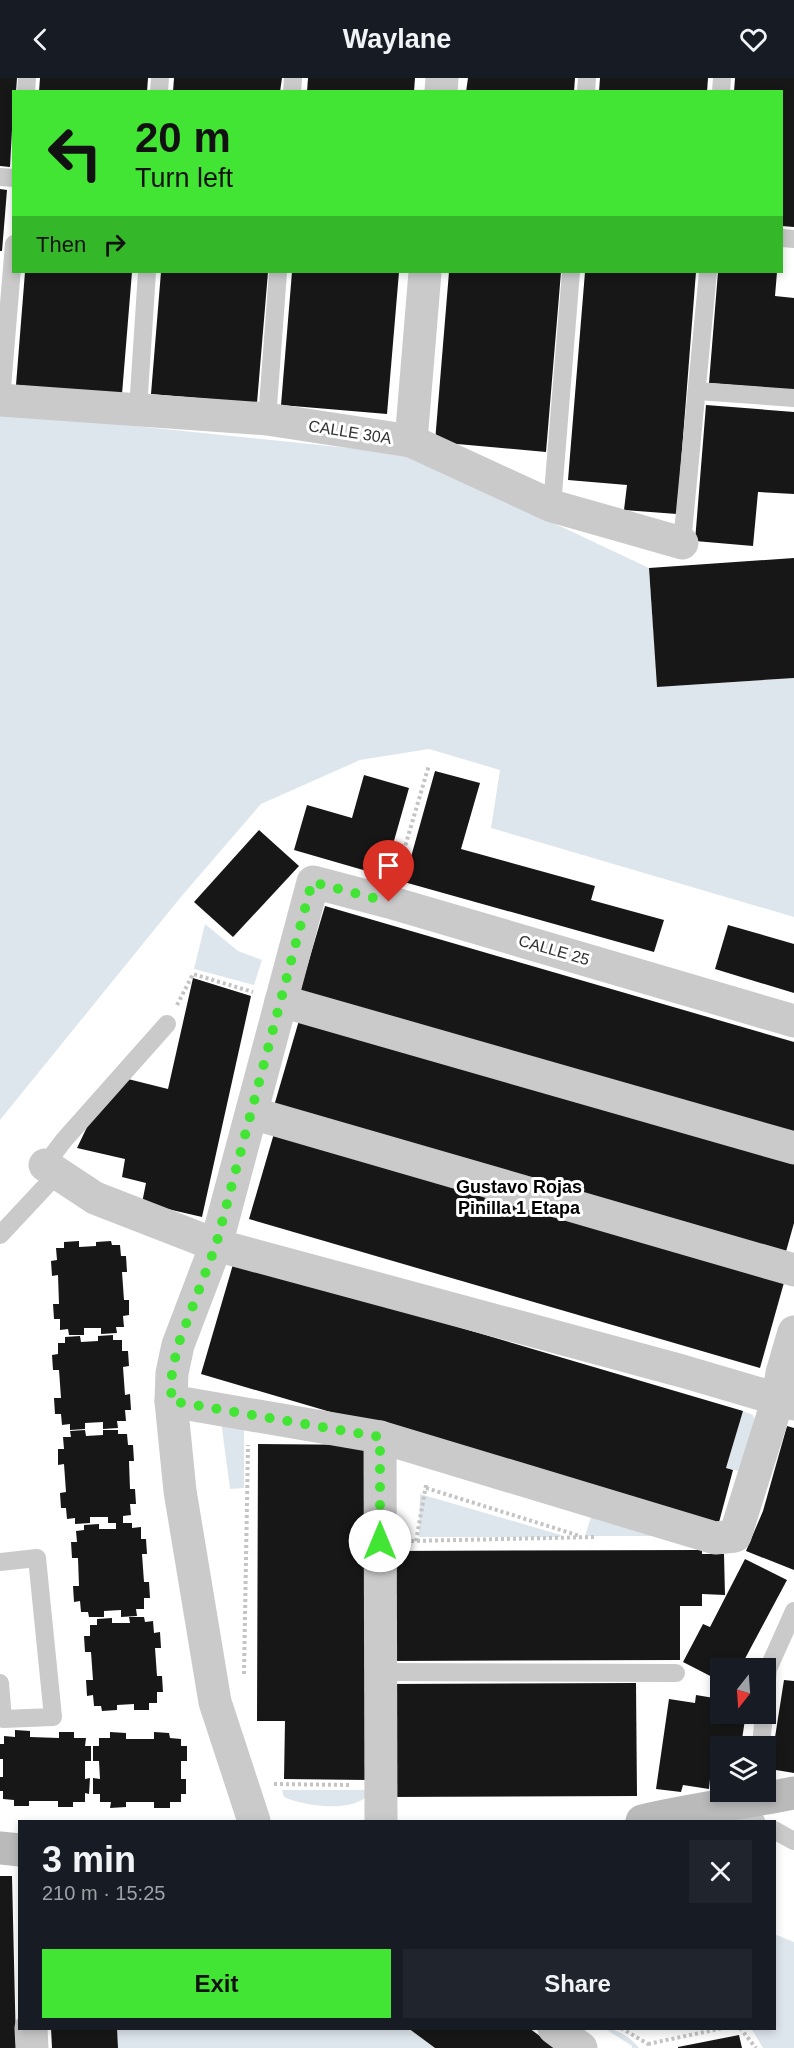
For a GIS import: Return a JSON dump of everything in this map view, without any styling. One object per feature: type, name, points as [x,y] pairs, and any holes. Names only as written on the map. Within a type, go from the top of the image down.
[{"type":"street","points":[[411,441],[425,273]]},
{"type":"street","name":"CALLE 30A","points":[[0,400],[138,408],[267,419],[411,441],[552,506],[682,543]]},
{"type":"street","name":"CALLE 25","points":[[281,1001],[312,882],[389,902],[794,1021]]},
{"type":"street","points":[[254,1820],[215,1702],[180,1491],[171,1401],[172,1372],[178,1345],[216,1245],[281,1001],[794,1148]]},
{"type":"street","points":[[252,1113],[794,1270]]},
{"type":"street","points":[[51,1169],[95,1198],[216,1245],[786,1401]]},
{"type":"street","points":[[171,1401],[380,1437],[715,1538],[735,1536],[786,1401],[782,1373],[794,1332]]},
{"type":"street","points":[[380,1437],[381,1820]]},
{"type":"street","points":[[647,1820],[712,1806],[754,1804],[794,1793]]},
{"type":"street","points":[[0,1848],[18,1850]]},
{"type":"street","points":[[31,2030],[32,2048]]},
{"type":"street","points":[[557,2030],[581,2048]]},
{"type":"lane","points":[[0,400],[12,266]]},
{"type":"lane","points":[[138,408],[147,273]]},
{"type":"lane","points":[[267,419],[278,273]]},
{"type":"lane","points":[[552,506],[571,273]]},
{"type":"lane","points":[[682,543],[708,273]]},
{"type":"lane","points":[[697,391],[794,398]]},
{"type":"lane","points":[[0,1234],[51,1169],[64,1140],[167,1024]]},
{"type":"lane","points":[[0,1562],[37,1558],[53,1717],[3,1719],[0,1683]]},
{"type":"lane","points":[[773,1658],[794,1611]]},
{"type":"lane","points":[[380,1672],[676,1672]]},
{"type":"lane","points":[[776,1831],[794,1841]]},
{"type":"path","points":[[389,902],[429,765]]},
{"type":"path","points":[[167,1024],[193,974],[281,1001]]},
{"type":"path","points":[[244,1682],[249,1414]]},
{"type":"path","points":[[416,1541],[426,1488],[576,1533],[581,1537]]},
{"type":"path","points":[[380,1541],[603,1537]]},
{"type":"path","points":[[242,1784],[381,1785]]},
{"type":"path","points":[[624,2030],[648,2046],[715,2030]]},
{"type":"path","points":[[742,2030],[756,2048]]},
{"type":"shaded area","points":[[0,412],[407,454],[649,568],[657,687],[794,678],[794,917],[491,828],[500,770],[429,749],[360,760],[261,804],[180,898],[0,1120]]},
{"type":"shaded area","points":[[205,924],[238,951],[262,960],[254,985],[194,969]]},
{"type":"shaded area","points":[[743,1411],[753,1415],[756,1423],[743,1472],[726,1468]]},
{"type":"shaded area","points":[[221,1421],[244,1422],[244,1488],[230,1489]]},
{"type":"shaded area","points":[[420,1494],[561,1535],[560,1537],[419,1537]]},
{"type":"shaded area","points":[[592,1514],[654,1536],[585,1536]]},
{"type":"shaded area","points":[[282,1790],[368,1790],[365,1798],[357,1802],[325,1806],[292,1800],[284,1797]]},
{"type":"shaded area","points":[[776,1935],[794,1942],[794,2048],[763,2048],[752,2030],[776,2030]]},
{"type":"shaded area","points":[[117,2030],[411,2030],[435,2048],[118,2048]]},
{"type":"shaded area","points":[[607,2030],[614,2030],[624,2035],[639,2048],[632,2048]]},
{"type":"building","points":[[0,78],[17,78],[16,90],[12,90],[10,167],[0,166]]},
{"type":"building","points":[[40,78],[148,78],[147,90],[39,90]]},
{"type":"building","points":[[174,78],[282,78],[280,90],[173,90]]},
{"type":"building","points":[[308,78],[415,78],[414,90],[307,90]]},
{"type":"building","points":[[468,78],[575,78],[574,90],[466,90]]},
{"type":"building","points":[[600,78],[708,78],[707,90],[599,90]]},
{"type":"building","points":[[735,78],[794,78],[794,227],[783,226],[783,90],[734,90]]},
{"type":"building","points":[[0,189],[7,190],[2,251],[0,251]]},
{"type":"building","points":[[25,273],[132,273],[122,394],[16,385]]},
{"type":"building","points":[[161,273],[268,273],[257,403],[151,394]]},
{"type":"building","points":[[292,273],[399,273],[387,414],[281,405]]},
{"type":"building","points":[[449,273],[561,273],[546,452],[435,442]]},
{"type":"building","points":[[585,273],[696,273],[677,514],[624,510],[627,485],[568,480]]},
{"type":"building","points":[[718,273],[777,273],[775,296],[794,298],[794,390],[709,383]]},
{"type":"building","points":[[706,405],[794,412],[794,494],[758,492],[753,546],[695,541]]},
{"type":"building","points":[[794,558],[794,678],[657,687],[649,568]]},
{"type":"building","points":[[435,771],[480,783],[461,849],[595,886],[591,900],[664,920],[654,952],[404,882]]},
{"type":"building","points":[[364,775],[409,788],[384,876],[294,850],[307,805],[352,818]]},
{"type":"building","points":[[259,830],[299,866],[233,937],[194,902]]},
{"type":"building","points":[[325,906],[794,1042],[794,1139],[299,994]]},
{"type":"building","points":[[728,925],[794,944],[794,993],[715,969]]},
{"type":"building","points":[[193,978],[251,996],[202,1217],[142,1203],[146,1183],[122,1177],[125,1159],[77,1148],[89,1123],[128,1079],[168,1089]]},
{"type":"building","points":[[300,1017],[794,1161],[794,1223],[785,1255],[274,1106]]},
{"type":"building","points":[[275,1130],[785,1279],[760,1368],[249,1219]]},
{"type":"building","points":[[79,1241],[79,1247],[96,1246],[96,1242],[111,1241],[112,1245],[120,1245],[121,1256],[126,1256],[127,1272],[122,1272],[124,1300],[129,1300],[129,1315],[123,1316],[124,1327],[116,1327],[117,1333],[101,1334],[101,1328],[84,1328],[84,1335],[69,1335],[68,1329],[60,1330],[60,1319],[54,1319],[53,1304],[59,1304],[58,1275],[52,1276],[51,1261],[57,1260],[56,1248],[64,1248],[64,1242]]},
{"type":"building","points":[[234,1261],[743,1411],[726,1468],[733,1470],[718,1526],[201,1374]]},
{"type":"building","points":[[113,1335],[113,1340],[122,1340],[122,1351],[128,1351],[129,1366],[123,1367],[125,1395],[130,1394],[131,1410],[125,1410],[126,1421],[117,1421],[118,1428],[103,1429],[103,1422],[85,1423],[85,1429],[70,1430],[70,1424],[62,1425],[61,1414],[55,1414],[54,1398],[61,1398],[59,1370],[53,1370],[52,1355],[58,1354],[58,1343],[65,1343],[65,1337],[80,1336],[81,1342],[98,1341],[98,1336]]},
{"type":"building","points":[[787,1426],[794,1428],[794,1570],[746,1551],[763,1511]]},
{"type":"building","points":[[85,1430],[86,1436],[103,1435],[103,1430],[118,1430],[118,1434],[127,1434],[128,1445],[133,1445],[134,1461],[129,1461],[130,1489],[135,1489],[136,1504],[130,1504],[131,1515],[123,1516],[123,1523],[132,1523],[132,1528],[141,1527],[141,1539],[146,1539],[147,1554],[142,1554],[144,1582],[149,1582],[150,1598],[144,1598],[144,1609],[136,1609],[137,1616],[121,1617],[121,1610],[104,1611],[104,1617],[89,1617],[88,1612],[81,1612],[80,1601],[74,1602],[73,1586],[79,1586],[78,1558],[72,1558],[71,1542],[77,1542],[76,1531],[84,1530],[84,1525],[99,1524],[99,1529],[116,1529],[116,1523],[108,1523],[108,1517],[90,1517],[90,1523],[75,1524],[75,1518],[67,1519],[66,1508],[61,1508],[60,1493],[66,1492],[64,1464],[58,1465],[58,1449],[64,1449],[63,1437],[71,1437],[70,1431]]},
{"type":"building","points":[[258,1444],[370,1445],[368,1780],[284,1779],[285,1721],[257,1721]]},
{"type":"building","points":[[702,1550],[702,1554],[724,1554],[725,1595],[702,1594],[702,1606],[680,1606],[680,1660],[389,1661],[388,1551]]},
{"type":"building","points":[[745,1559],[787,1580],[745,1658],[710,1658],[710,1676],[683,1662],[703,1624],[710,1627]]},
{"type":"building","points":[[129,1617],[144,1617],[145,1622],[153,1621],[154,1633],[160,1632],[161,1648],[155,1648],[157,1676],[162,1676],[163,1692],[157,1692],[157,1703],[149,1703],[149,1710],[134,1710],[134,1704],[117,1705],[117,1710],[102,1711],[101,1706],[94,1706],[93,1695],[87,1696],[86,1680],[93,1680],[91,1652],[85,1652],[84,1636],[90,1636],[90,1625],[97,1625],[97,1619],[112,1618],[112,1623],[130,1623]]},
{"type":"building","points":[[784,1680],[794,1681],[794,1773],[776,1770],[775,1736]]},
{"type":"building","points":[[636,1683],[637,1796],[388,1797],[386,1684]]},
{"type":"building","points":[[696,1695],[710,1697],[710,1724],[744,1724],[743,1736],[710,1736],[709,1789],[683,1785],[681,1792],[656,1789],[669,1699],[695,1703]]},
{"type":"building","points":[[15,1730],[30,1731],[30,1737],[59,1738],[59,1732],[74,1732],[74,1738],[86,1738],[85,1746],[91,1746],[91,1761],[85,1761],[85,1779],[90,1778],[89,1794],[85,1793],[85,1802],[73,1802],[73,1807],[58,1807],[58,1801],[29,1801],[29,1806],[14,1806],[14,1800],[3,1799],[3,1791],[0,1791],[3,1759],[0,1759],[0,1744],[4,1744],[4,1736],[15,1737]]},
{"type":"building","points":[[110,1732],[126,1733],[126,1739],[154,1739],[154,1732],[169,1733],[170,1738],[181,1739],[181,1746],[187,1746],[187,1761],[181,1761],[181,1779],[186,1779],[186,1794],[181,1794],[181,1802],[170,1802],[170,1808],[154,1808],[154,1802],[126,1802],[126,1807],[110,1808],[111,1802],[100,1802],[100,1794],[93,1794],[93,1778],[100,1779],[99,1761],[93,1761],[93,1746],[99,1746],[99,1738],[110,1738]]},
{"type":"building","points":[[0,1876],[12,1876],[16,2048],[0,2048]]},
{"type":"building","points":[[51,2030],[117,2030],[118,2048],[52,2048]]},
{"type":"building","points":[[411,2030],[532,2030],[556,2048],[435,2048]]},
{"type":"building","points":[[739,2035],[742,2048],[678,2048],[678,2047]]},
{"type":"district","name":"Gustavo Rojas Pinilla 1 Etapa","points":[[519,1197]]},
{"type":"route","points":[[380,1541],[380,1437],[171,1401],[172,1372],[178,1345],[216,1245],[312,882],[389,902]]}]
